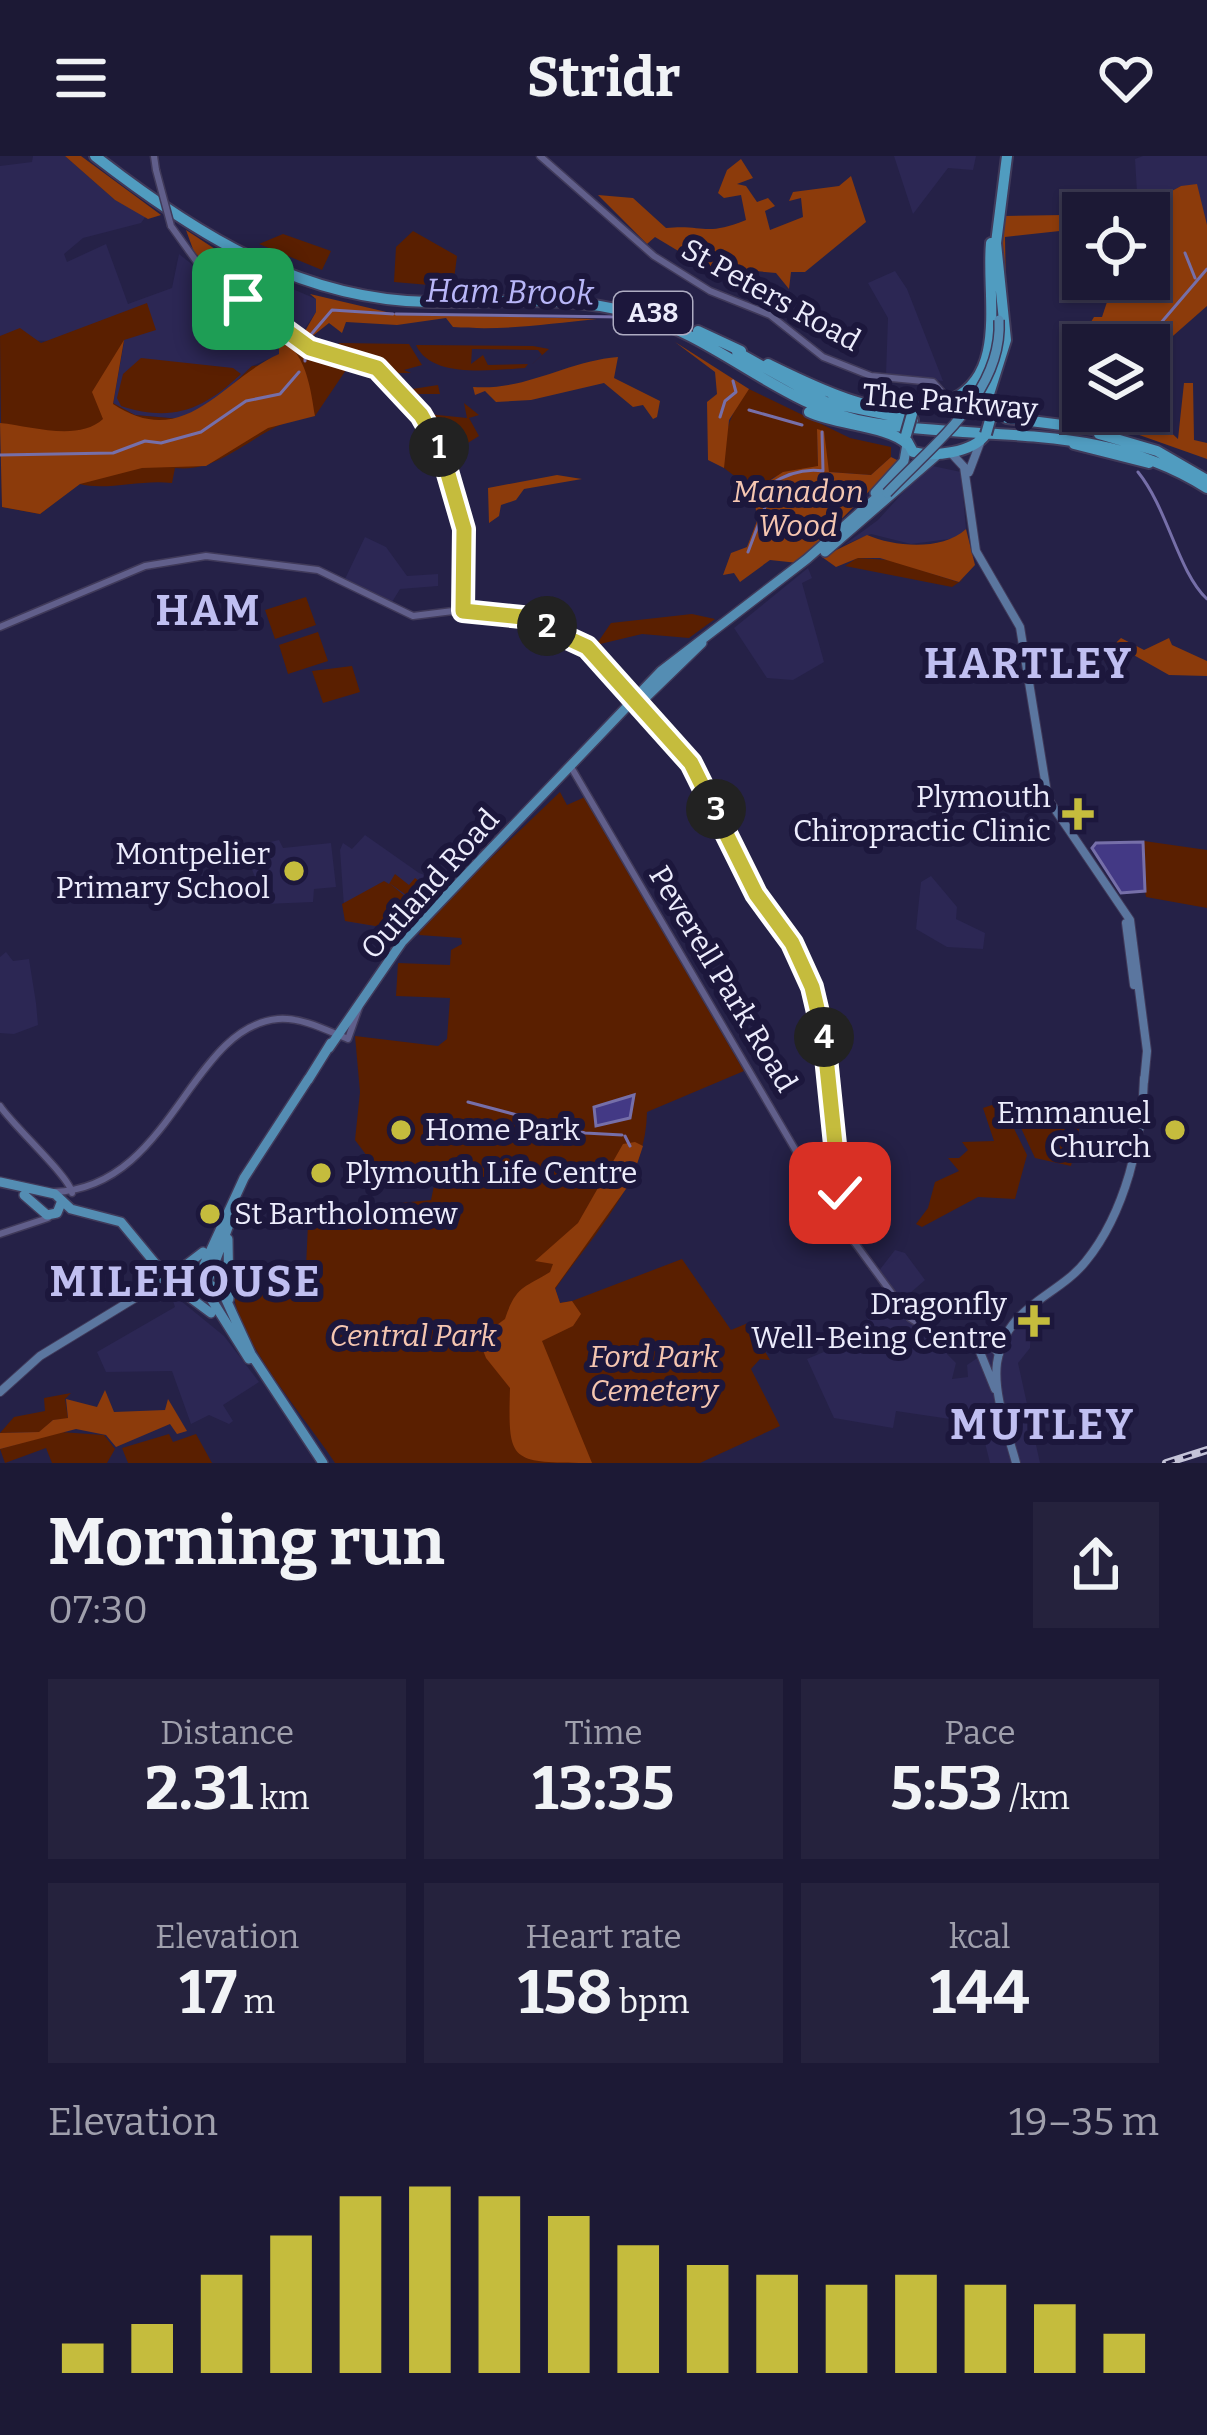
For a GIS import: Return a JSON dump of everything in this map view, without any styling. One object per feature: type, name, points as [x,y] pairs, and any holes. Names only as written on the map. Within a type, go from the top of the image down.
[{"type":"highway","name":"The Parkway","points":[[99,156],[214,235],[315,278],[420,297],[593,298],[698,330],[796,388],[846,408],[912,420],[1108,436],[1156,451],[1207,482]]},
{"type":"highway","name":"The Parkway","points":[[99,156],[205,235],[283,273],[394,299],[544,299],[616,308],[691,334],[804,402],[855,419],[1086,439],[1154,458],[1207,482]]},
{"type":"highway","points":[[1006,156],[993,247],[987,357],[974,385],[915,410],[907,441],[920,454],[983,440],[1084,446],[1207,482]]},
{"type":"highway","points":[[983,440],[1006,340],[993,247]]},
{"type":"highway","name":"A38","points":[[698,330],[846,397],[915,410]]},
{"type":"highway","name":"A38","points":[[757,374],[821,417],[907,441]]},
{"type":"highway","points":[[948,396],[976,397],[990,412],[1007,418],[1062,422]]},
{"type":"highway","points":[[1058,422],[1144,441],[1207,482]]},
{"type":"main road","points":[[950,422],[992,372],[999,320],[993,247]]},
{"type":"main road","points":[[950,422],[984,379],[996,339],[993,247]]},
{"type":"main road","name":"Outland Road","points":[[203,1283],[210,1245],[274,1133],[415,928],[638,701],[707,639],[822,550],[886,492],[950,422]]},
{"type":"main road","points":[[983,440],[970,462],[970,479],[974,525],[994,577]]},
{"type":"main road","points":[[822,550],[899,467],[907,441]]},
{"type":"main road","points":[[822,550],[944,452],[963,464],[972,537],[1020,627],[1048,800],[1119,898],[1132,929],[1147,1052],[1138,1139],[1096,1247],[1078,1270],[1034,1298],[988,1370]]},
{"type":"main road","name":"Outland Road","points":[[203,1283],[274,1133]]},
{"type":"main road","points":[[0,1184],[31,1198],[121,1222],[166,1280],[223,1325]]},
{"type":"main road","name":"Outland Road","points":[[229,1299],[230,1224]]},
{"type":"main road","name":"Outland Road","points":[[166,1280],[210,1245]]},
{"type":"main road","points":[[0,1392],[40,1356],[166,1280],[203,1283],[229,1299],[251,1354],[320,1463]]},
{"type":"main road","points":[[182,1291],[203,1283]]},
{"type":"main road","points":[[203,1283],[223,1325],[320,1463]]},
{"type":"main road","points":[[1006,1338],[980,1356],[1014,1463]]},
{"type":"main road","points":[[990,1345],[998,1359],[1009,1442]]},
{"type":"street","points":[[154,156],[171,226],[199,265],[295,339],[377,368],[416,407],[441,450],[464,529],[463,611]]},
{"type":"street","name":"St Peters Road","points":[[540,156],[623,224],[647,251],[710,290],[770,315],[823,357],[848,368],[933,382],[948,396]]},
{"type":"street","points":[[0,627],[145,566],[206,556],[318,570],[413,616],[463,611],[522,617],[594,652],[696,770],[756,894],[807,971],[824,1038],[841,1207],[852,1239],[922,1328],[990,1345]]},
{"type":"street","name":"Peverell Park Road","points":[[572,769],[801,1159],[841,1207]]},
{"type":"street","points":[[0,1234],[34,1222],[51,1204],[100,1186],[131,1164],[246,1031],[288,1019],[338,1035]]},
{"type":"street","points":[[0,1106],[29,1146],[67,1175],[72,1193]]},
{"type":"street","points":[[962,1339],[980,1356]]},
{"type":"shaded area","points":[[33,156],[65,156],[115,200],[146,216],[141,223],[83,238],[64,254],[67,262],[106,244],[128,304],[172,288],[179,254],[252,312],[254,326],[279,345],[280,354],[252,366],[212,405],[180,419],[135,415],[113,404],[124,342],[0,340],[0,166],[32,162]]},
{"type":"shaded area","points":[[894,156],[976,156],[973,170],[948,168],[913,214]]},
{"type":"shaded area","points":[[1207,156],[1207,225],[1181,186],[1170,192],[1137,192],[1135,159]]},
{"type":"shaded area","points":[[244,268],[316,299],[316,312],[299,337],[230,285]]},
{"type":"shaded area","points":[[895,271],[907,289],[943,381],[886,374],[888,318],[868,283]]},
{"type":"shaded area","points":[[928,465],[961,472],[966,529],[957,538],[911,544],[871,534],[844,545],[878,520]]},
{"type":"shaded area","points":[[365,537],[386,547],[407,576],[438,574],[438,586],[400,589],[392,602],[345,579]]},
{"type":"shaded area","points":[[808,568],[812,578],[802,583],[824,662],[793,680],[767,678],[734,628]]},
{"type":"shaded area","points":[[365,835],[419,873],[449,884],[405,931],[345,921],[340,850],[343,843],[352,849]]},
{"type":"shaded area","name":"Montpelier Primary School","points":[[279,840],[283,848],[331,843],[336,887],[314,889],[313,902],[265,904],[244,848]]},
{"type":"shaded area","points":[[1143,842],[1145,891],[1121,893],[1092,848],[1096,843]]},
{"type":"shaded area","points":[[931,876],[957,907],[956,919],[985,933],[983,949],[947,947],[916,929],[921,882]]},
{"type":"shaded area","points":[[6,952],[13,961],[29,959],[36,1003],[38,1025],[14,1034],[0,1033],[0,957]]},
{"type":"shaded area","points":[[634,1095],[630,1118],[596,1126],[594,1107]]},
{"type":"shaded area","points":[[895,1250],[905,1253],[925,1280],[901,1301],[878,1272]]},
{"type":"shaded area","points":[[170,1292],[224,1336],[259,1382],[223,1405],[233,1421],[229,1424],[209,1415],[191,1424],[172,1371],[106,1372],[97,1352],[175,1307]]},
{"type":"shaded area","points":[[892,1303],[926,1335],[948,1340],[947,1354],[956,1363],[952,1379],[968,1377],[967,1365],[1007,1338],[1015,1324],[1031,1326],[1030,1348],[1018,1363],[1040,1463],[990,1463],[985,1443],[979,1441],[978,1430],[988,1427],[983,1406],[972,1408],[976,1441],[957,1438],[950,1419],[896,1411],[893,1428],[834,1418],[807,1359],[872,1332],[865,1313]]},
{"type":"green space","points":[[65,156],[81,156],[161,215],[148,219],[115,200]]},
{"type":"green space","points":[[741,159],[753,178],[737,184],[746,186],[757,202],[768,198],[775,206],[765,211],[770,230],[803,217],[801,198],[789,201],[793,192],[839,186],[851,176],[866,222],[805,272],[791,272],[789,289],[776,273],[745,270],[735,285],[655,237],[647,244],[598,195],[633,198],[666,228],[721,228],[746,220],[741,195],[724,198],[718,193],[727,170]]},
{"type":"green space","points":[[1197,184],[1207,225],[1207,306],[1170,339],[1170,324],[1090,324],[1094,317],[1102,317],[1108,300],[1170,300],[1170,192]]},
{"type":"green space","points":[[1062,215],[1062,231],[1005,237],[1006,295],[999,254],[1003,216]]},
{"type":"green space","points":[[186,230],[244,268],[230,285],[194,252]]},
{"type":"green space","points":[[413,231],[457,256],[453,287],[394,282],[396,247]]},
{"type":"green space","points":[[283,234],[331,251],[322,270],[259,244]]},
{"type":"green space","points":[[310,294],[395,314],[597,319],[490,328],[453,327],[446,318],[397,325],[346,322],[342,333],[329,323],[305,342],[301,338],[316,312],[316,299]]},
{"type":"green space","points":[[147,303],[156,330],[124,340],[113,403],[135,415],[180,419],[212,405],[252,366],[298,362],[294,343],[319,357],[360,364],[346,370],[315,416],[278,426],[212,463],[175,468],[172,483],[79,484],[40,514],[2,507],[0,336],[20,328],[41,343]]},
{"type":"green space","points":[[255,314],[299,357],[315,416],[268,428],[206,466],[142,468],[80,484],[40,514],[2,507],[0,423],[68,431],[93,426],[103,419],[92,392],[124,340],[113,404],[138,417],[182,416],[279,354],[279,345],[254,326]]},
{"type":"green space","points":[[675,342],[749,389],[729,420],[724,468],[708,460],[707,402],[717,394],[715,372]]},
{"type":"green space","points":[[339,343],[409,344],[422,365],[404,370],[411,373],[398,373],[397,382],[383,368],[337,353]]},
{"type":"green space","points":[[416,345],[549,349],[530,366],[542,355],[538,350],[472,349],[471,364],[483,355],[488,365],[528,364],[480,371],[435,363]]},
{"type":"green space","points":[[618,357],[614,378],[660,401],[657,417],[653,419],[643,405],[633,407],[604,383],[531,400],[496,402],[485,391],[475,395],[473,387],[511,385]]},
{"type":"green space","points":[[141,358],[233,368],[241,374],[187,410],[140,411],[121,406],[117,398],[123,374]]},
{"type":"green space","points":[[1184,383],[1193,383],[1194,440],[1207,443],[1207,459],[1131,432],[1170,432],[1178,439]]},
{"type":"green space","points":[[438,385],[440,394],[416,394],[428,414],[467,418],[464,403],[479,415],[469,418],[479,436],[447,456],[406,390]]},
{"type":"green space","points":[[749,389],[850,438],[891,447],[891,457],[871,475],[829,472],[817,430],[818,467],[774,477],[754,491],[724,468],[723,457],[729,425]]},
{"type":"green space","name":"Manadon Wood","points":[[817,429],[824,431],[829,472],[871,475],[891,457],[899,461],[798,563],[770,560],[740,582],[734,573],[723,575],[731,553],[747,547],[757,521],[754,491],[783,472],[818,466]]},
{"type":"green space","points":[[557,475],[582,479],[524,489],[516,500],[501,505],[499,516],[489,523],[488,488]]},
{"type":"green space","points":[[966,529],[975,565],[959,582],[880,558],[858,558],[836,567],[822,557],[867,535],[918,545],[944,541]]},
{"type":"green space","points":[[857,558],[890,560],[958,582],[964,579],[952,587],[845,566]]},
{"type":"green space","points":[[306,597],[316,625],[275,639],[265,610]]},
{"type":"green space","points":[[692,614],[715,619],[689,638],[642,634],[596,645],[611,623]]},
{"type":"green space","points":[[318,632],[328,661],[288,674],[279,645]]},
{"type":"green space","points":[[1121,638],[1144,650],[1169,638],[1172,645],[1207,661],[1207,676],[1169,675],[1123,649],[1106,663],[1102,656]]},
{"type":"green space","points":[[352,666],[360,692],[323,703],[312,671]]},
{"type":"green space","name":"Central Park","points":[[560,792],[567,805],[585,797],[744,1071],[647,1112],[638,1161],[628,1184],[555,1289],[560,1303],[572,1301],[682,1259],[731,1330],[748,1323],[770,1360],[760,1359],[751,1369],[780,1426],[700,1463],[335,1463],[256,1351],[236,1305],[234,1286],[264,1269],[306,1267],[308,1224],[353,1217],[359,1207],[431,1200],[439,1162],[434,1174],[370,1160],[355,1140],[360,1092],[355,1036],[438,1046],[447,1039],[450,998],[396,996],[398,963],[450,965],[451,950],[462,944],[461,938],[419,935],[423,923]]},
{"type":"green space","points":[[1144,841],[1207,850],[1207,908],[1146,897],[1145,891],[1121,893],[1092,848],[1096,843]]},
{"type":"green space","points":[[395,874],[409,885],[415,878],[435,893],[425,908],[389,883]]},
{"type":"green space","points":[[384,881],[421,909],[405,931],[345,921],[342,904]]},
{"type":"green space","points":[[1001,1102],[1027,1155],[1015,1199],[978,1197],[922,1227],[916,1224],[928,1208],[935,1182],[959,1171],[948,1158],[959,1158],[968,1150],[962,1142],[994,1141],[983,1108]]},
{"type":"green space","points":[[1083,1111],[1071,1166],[1035,1158],[1021,1128]]},
{"type":"green space","points":[[623,1144],[643,1146],[631,1182],[555,1288],[560,1303],[572,1301],[581,1314],[573,1326],[542,1341],[592,1463],[529,1459],[513,1445],[510,1388],[486,1358],[477,1335],[497,1336],[494,1327],[505,1319],[517,1293],[550,1272],[553,1264],[535,1261],[578,1223]]},
{"type":"green space","points":[[105,1390],[114,1412],[165,1410],[168,1399],[187,1431],[177,1434],[170,1424],[116,1447],[106,1435],[76,1429],[0,1449],[0,1433],[39,1432],[53,1420],[68,1418],[66,1399],[97,1407]]},
{"type":"green space","points":[[71,1393],[65,1399],[68,1419],[53,1420],[40,1432],[0,1433],[14,1417],[45,1411],[44,1398]]},
{"type":"green space","points":[[60,1432],[104,1435],[115,1449],[107,1463],[52,1463],[46,1448],[5,1463],[0,1449]]},
{"type":"green space","points":[[169,1434],[173,1442],[196,1434],[212,1463],[128,1463],[122,1448]]},
{"type":"waterway","points":[[1185,253],[1195,278]]},
{"type":"waterway","points":[[1160,324],[1207,269]]},
{"type":"waterway","name":"Ham Brook","points":[[308,338],[332,310],[393,314]]},
{"type":"waterway","name":"Ham Brook","points":[[396,314],[623,317]]},
{"type":"waterway","name":"Ham Brook","points":[[0,455],[113,453],[145,441],[161,443],[201,432],[246,401],[280,394],[299,372]]},
{"type":"waterway","points":[[720,417],[725,401],[736,392],[733,381]]},
{"type":"waterway","points":[[749,410],[802,425]]},
{"type":"waterway","points":[[768,496],[769,485],[782,478],[823,471],[822,432]]},
{"type":"waterway","points":[[1138,472],[1188,573],[1207,599]]},
{"type":"waterway","points":[[748,552],[768,499]]},
{"type":"waterway","points":[[468,1102],[585,1133],[622,1135]]},
{"type":"waterway","points":[[625,1136],[630,1146]]},
{"type":"railway","points":[[1166,1463],[1207,1450]]},
{"type":"place","name":"Plymouth Chiropractic Clinic","points":[[1078,814]]},
{"type":"place","name":"Montpelier Primary School","points":[[294,871]]},
{"type":"place","name":"Home Park","points":[[401,1130]]},
{"type":"place","name":"Emmanuel Church","points":[[1175,1130]]},
{"type":"place","name":"Plymouth Life Centre","points":[[321,1173]]},
{"type":"place","name":"St Bartholomew","points":[[210,1214]]},
{"type":"place","name":"Dragonfly Well-Being Centre","points":[[1034,1321]]},
{"type":"district","name":"HAM","points":[[209,610]]},
{"type":"district","name":"HARTLEY","points":[[1029,663]]},
{"type":"district","name":"MILEHOUSE","points":[[186,1281]]},
{"type":"district","name":"MUTLEY","points":[[1043,1424]]},
{"type":"route","points":[[243,299],[310,348],[377,368],[421,415],[441,450],[464,529],[463,611],[522,617],[587,647],[687,757],[756,894],[807,971],[824,1038],[840,1193]]},
{"type":"park label","name":"Ford Park Cemetery","points":[[654,1374]]}]
